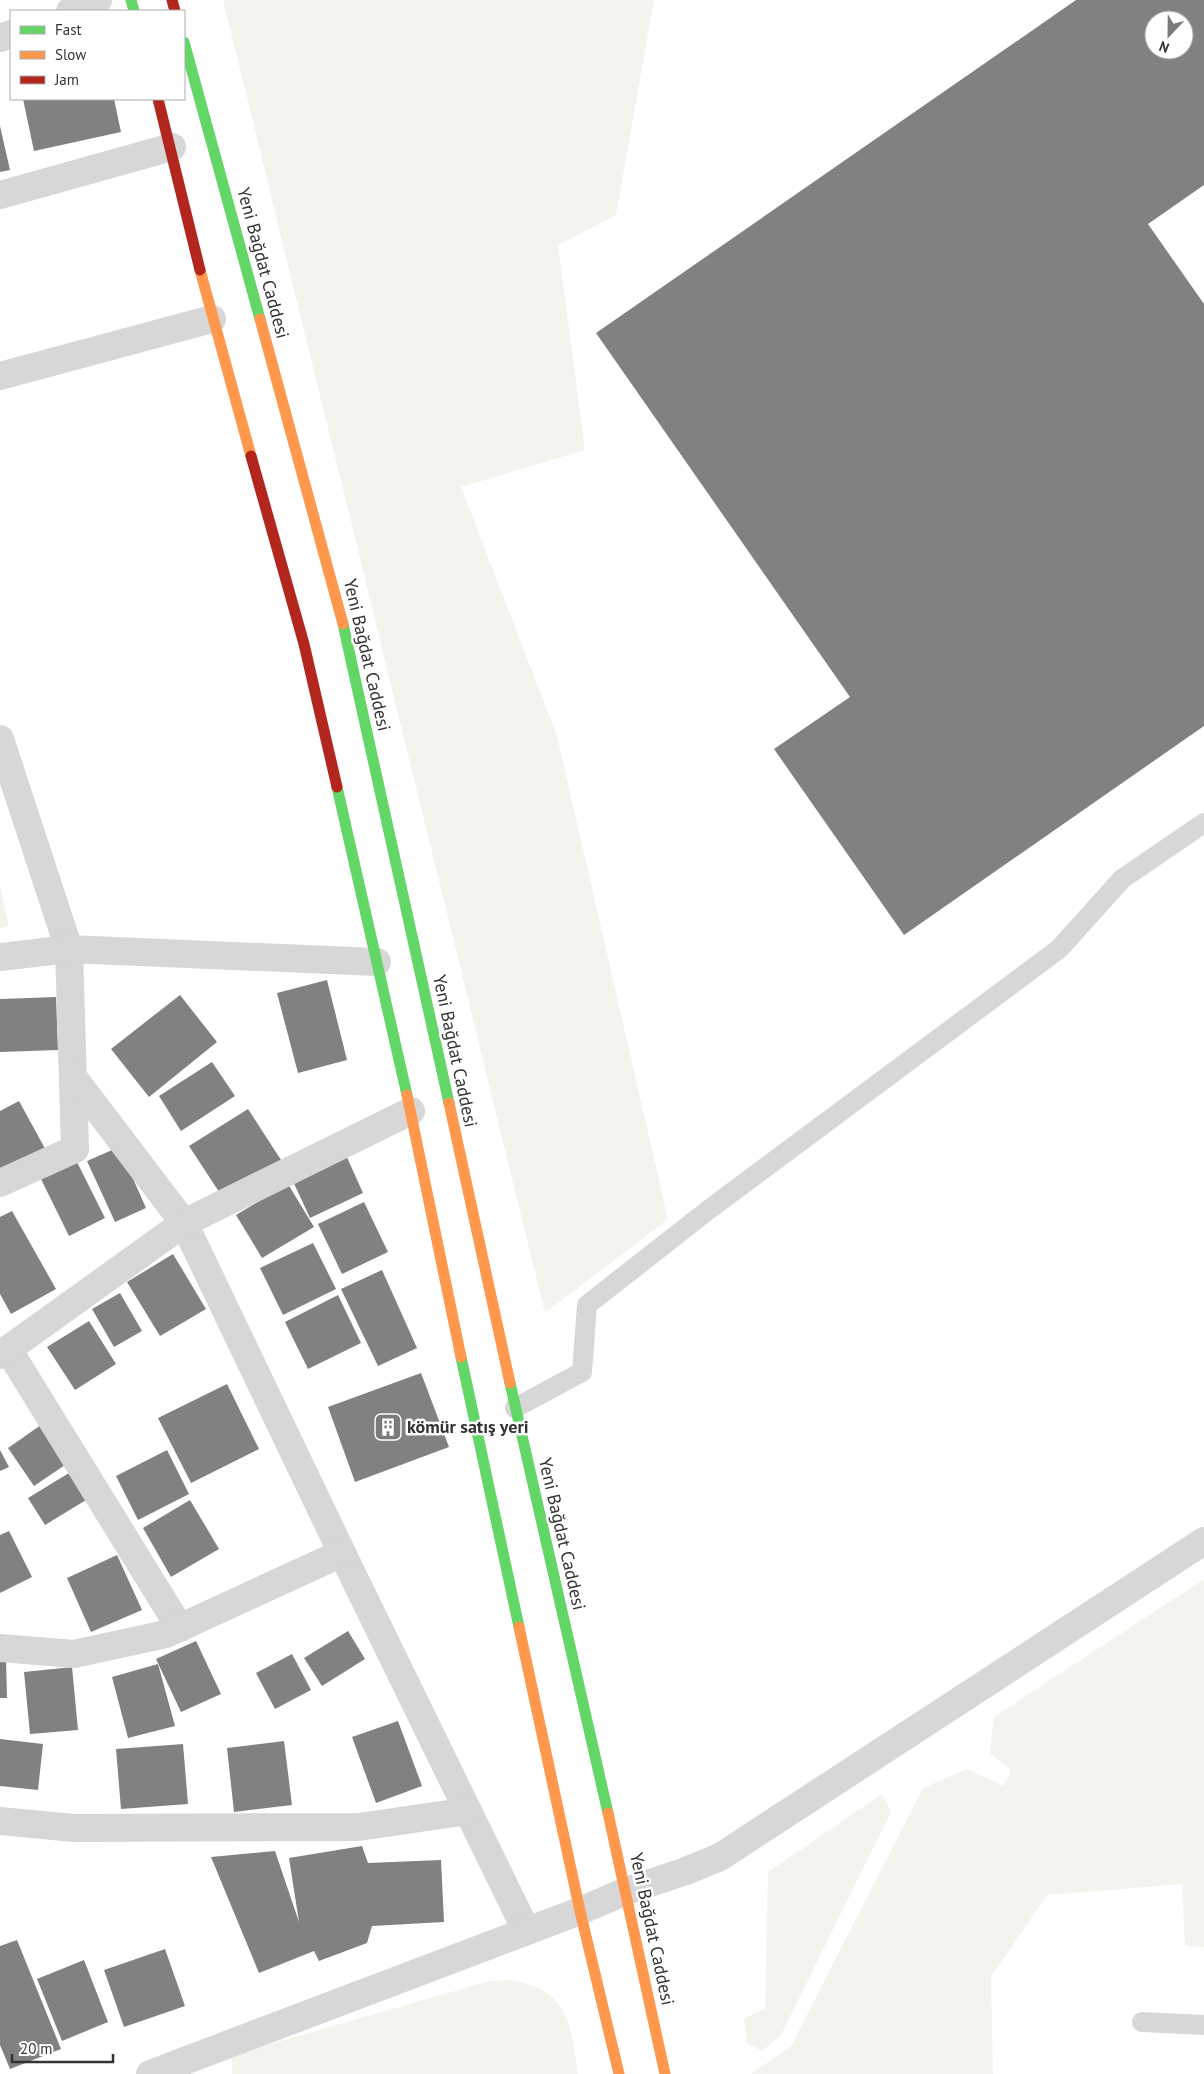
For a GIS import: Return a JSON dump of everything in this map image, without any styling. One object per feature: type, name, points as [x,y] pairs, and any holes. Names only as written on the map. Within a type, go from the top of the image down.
[{"type":"main road","name":"Yeni Bağdat Caddesi","points":[[185,46],[344,627],[515,1408],[626,1891],[665,2074]]},
{"type":"main road","points":[[158,100],[172,147],[212,319],[304,644],[411,1111],[474,1420],[580,1911],[619,2074]]},
{"type":"street","points":[[73,10],[98,0]]},
{"type":"street","points":[[0,195],[172,147]]},
{"type":"street","points":[[0,376],[212,319]]},
{"type":"street","points":[[0,739],[69,949],[75,1149],[0,1183]]},
{"type":"street","points":[[0,956],[69,949],[377,962]]},
{"type":"street","points":[[73,1077],[184,1223],[526,1930]]},
{"type":"street","points":[[180,1628],[4,1352],[184,1223],[411,1111]]},
{"type":"street","points":[[150,2074],[190,2067],[526,1930],[720,1857],[1204,1541]]},
{"type":"street","points":[[0,1648],[74,1654],[166,1634],[342,1553]]},
{"type":"street","points":[[0,1822],[74,1828],[360,1827],[468,1811]]},
{"type":"lane","points":[[515,1408],[582,1372],[587,1305],[707,1211],[1059,949],[1122,879],[1204,822]]},
{"type":"lane","points":[[1142,2022],[1204,2025]]},
{"type":"shaded area","points":[[223,0],[654,0],[616,215],[558,245],[585,450],[461,487],[557,736],[668,1219],[545,1313]]},
{"type":"shaded area","points":[[0,886],[9,926],[0,928]]},
{"type":"shaded area","points":[[1204,1579],[1204,1947],[1185,1946],[1182,1884],[1047,1895],[991,1977],[993,2074],[751,2074],[791,2046],[923,1788],[967,1769],[1004,1786],[1011,1770],[990,1753],[994,1717]]},
{"type":"shaded area","points":[[882,1794],[891,1812],[781,2035],[762,2051],[747,2043],[744,2018],[765,2009],[768,1872]]},
{"type":"shaded area","points":[[511,1980],[533,1986],[546,1992],[556,2000],[568,2022],[578,2074],[232,2074],[232,2055],[490,1981]]},
{"type":"building","points":[[1076,0],[1204,0],[1204,185],[1148,224],[1204,304],[1204,726],[904,935],[774,749],[850,697],[596,333]]},
{"type":"building","points":[[23,100],[114,100],[121,132],[34,151]]},
{"type":"building","points":[[0,126],[10,170],[0,172]]},
{"type":"building","points":[[327,980],[347,1060],[298,1073],[277,993]]},
{"type":"building","points":[[180,995],[217,1042],[149,1097],[111,1049]]},
{"type":"building","points":[[56,997],[58,1050],[0,1052],[0,999]]},
{"type":"building","points":[[212,1062],[235,1096],[181,1131],[159,1096]]},
{"type":"building","points":[[19,1101],[48,1154],[0,1179],[0,1111]]},
{"type":"building","points":[[248,1109],[283,1163],[225,1201],[189,1146]]},
{"type":"building","points":[[119,1147],[146,1208],[115,1222],[87,1161]]},
{"type":"building","points":[[345,1153],[363,1193],[310,1218],[291,1177]]},
{"type":"building","points":[[76,1160],[105,1218],[69,1236],[40,1177]]},
{"type":"building","points":[[288,1184],[314,1227],[262,1258],[236,1215]]},
{"type":"building","points":[[364,1202],[388,1252],[342,1274],[318,1224]]},
{"type":"building","points":[[12,1211],[56,1289],[11,1314],[0,1294],[0,1217]]},
{"type":"building","points":[[313,1243],[336,1289],[283,1315],[260,1268]]},
{"type":"building","points":[[173,1254],[206,1309],[160,1336],[127,1282]]},
{"type":"building","points":[[382,1270],[417,1348],[378,1366],[341,1289]]},
{"type":"building","points":[[120,1293],[142,1331],[114,1347],[92,1309]]},
{"type":"building","points":[[338,1295],[361,1343],[308,1369],[285,1322]]},
{"type":"building","points":[[89,1321],[116,1364],[75,1390],[47,1347]]},
{"type":"building","name":"kömür satış yeri","points":[[421,1373],[449,1447],[355,1482],[328,1407]]},
{"type":"building","points":[[227,1384],[259,1449],[191,1483],[158,1418]]},
{"type":"building","points":[[41,1425],[68,1463],[34,1486],[8,1448]]},
{"type":"building","points":[[0,1450],[9,1467],[0,1471]]},
{"type":"building","points":[[167,1450],[189,1494],[138,1520],[116,1476]]},
{"type":"building","points":[[69,1473],[86,1500],[45,1525],[28,1498]]},
{"type":"building","points":[[190,1500],[219,1549],[171,1577],[143,1528]]},
{"type":"building","points":[[9,1531],[32,1577],[0,1593],[0,1535]]},
{"type":"building","points":[[117,1555],[142,1610],[91,1632],[67,1578]]},
{"type":"building","points":[[348,1631],[365,1659],[322,1686],[304,1658]]},
{"type":"building","points":[[196,1641],[221,1694],[181,1712],[156,1659]]},
{"type":"building","points":[[292,1654],[311,1690],[275,1709],[256,1673]]},
{"type":"building","points":[[0,1657],[6,1657],[7,1698],[0,1698]]},
{"type":"building","points":[[158,1664],[175,1726],[128,1738],[112,1677]]},
{"type":"building","points":[[72,1667],[78,1730],[30,1734],[24,1672]]},
{"type":"building","points":[[398,1721],[422,1786],[376,1803],[352,1737]]},
{"type":"building","points":[[0,1739],[43,1744],[38,1790],[0,1786]]},
{"type":"building","points":[[284,1741],[292,1805],[234,1812],[227,1748]]},
{"type":"building","points":[[183,1744],[188,1804],[121,1809],[116,1749]]},
{"type":"building","points":[[362,1846],[368,1863],[441,1860],[444,1922],[372,1926],[367,1943],[319,1961],[314,1951],[259,1973],[211,1857],[275,1851],[299,1922],[289,1858]]},
{"type":"building","points":[[17,1940],[61,2049],[10,2069],[0,2045],[0,1946]]},
{"type":"building","points":[[165,1949],[185,2006],[124,2027],[104,1970]]},
{"type":"building","points":[[84,1960],[108,2022],[62,2041],[37,1979]]},
{"type":"traffic: fast","points":[[131,0],[134,10]]},
{"type":"traffic: fast","points":[[185,46],[260,319]]},
{"type":"traffic: fast","points":[[343,624],[449,1103]]},
{"type":"traffic: fast","points":[[337,787],[407,1095]]},
{"type":"traffic: fast","points":[[461,1357],[519,1627]]},
{"type":"traffic: fast","points":[[510,1383],[608,1813]]},
{"type":"traffic: slow","points":[[200,270],[251,456]]},
{"type":"traffic: slow","points":[[260,319],[343,624]]},
{"type":"traffic: slow","points":[[407,1095],[461,1357]]},
{"type":"traffic: slow","points":[[449,1103],[510,1383]]},
{"type":"traffic: slow","points":[[519,1627],[580,1911],[619,2074]]},
{"type":"traffic: slow","points":[[608,1813],[665,2074]]},
{"type":"traffic: jam","points":[[172,0],[175,10]]},
{"type":"traffic: jam","points":[[158,100],[200,270]]},
{"type":"traffic: jam","points":[[251,456],[304,644],[337,787]]},
{"type":"place","name":"kömür satış yeri","points":[[388,1427]]}]
